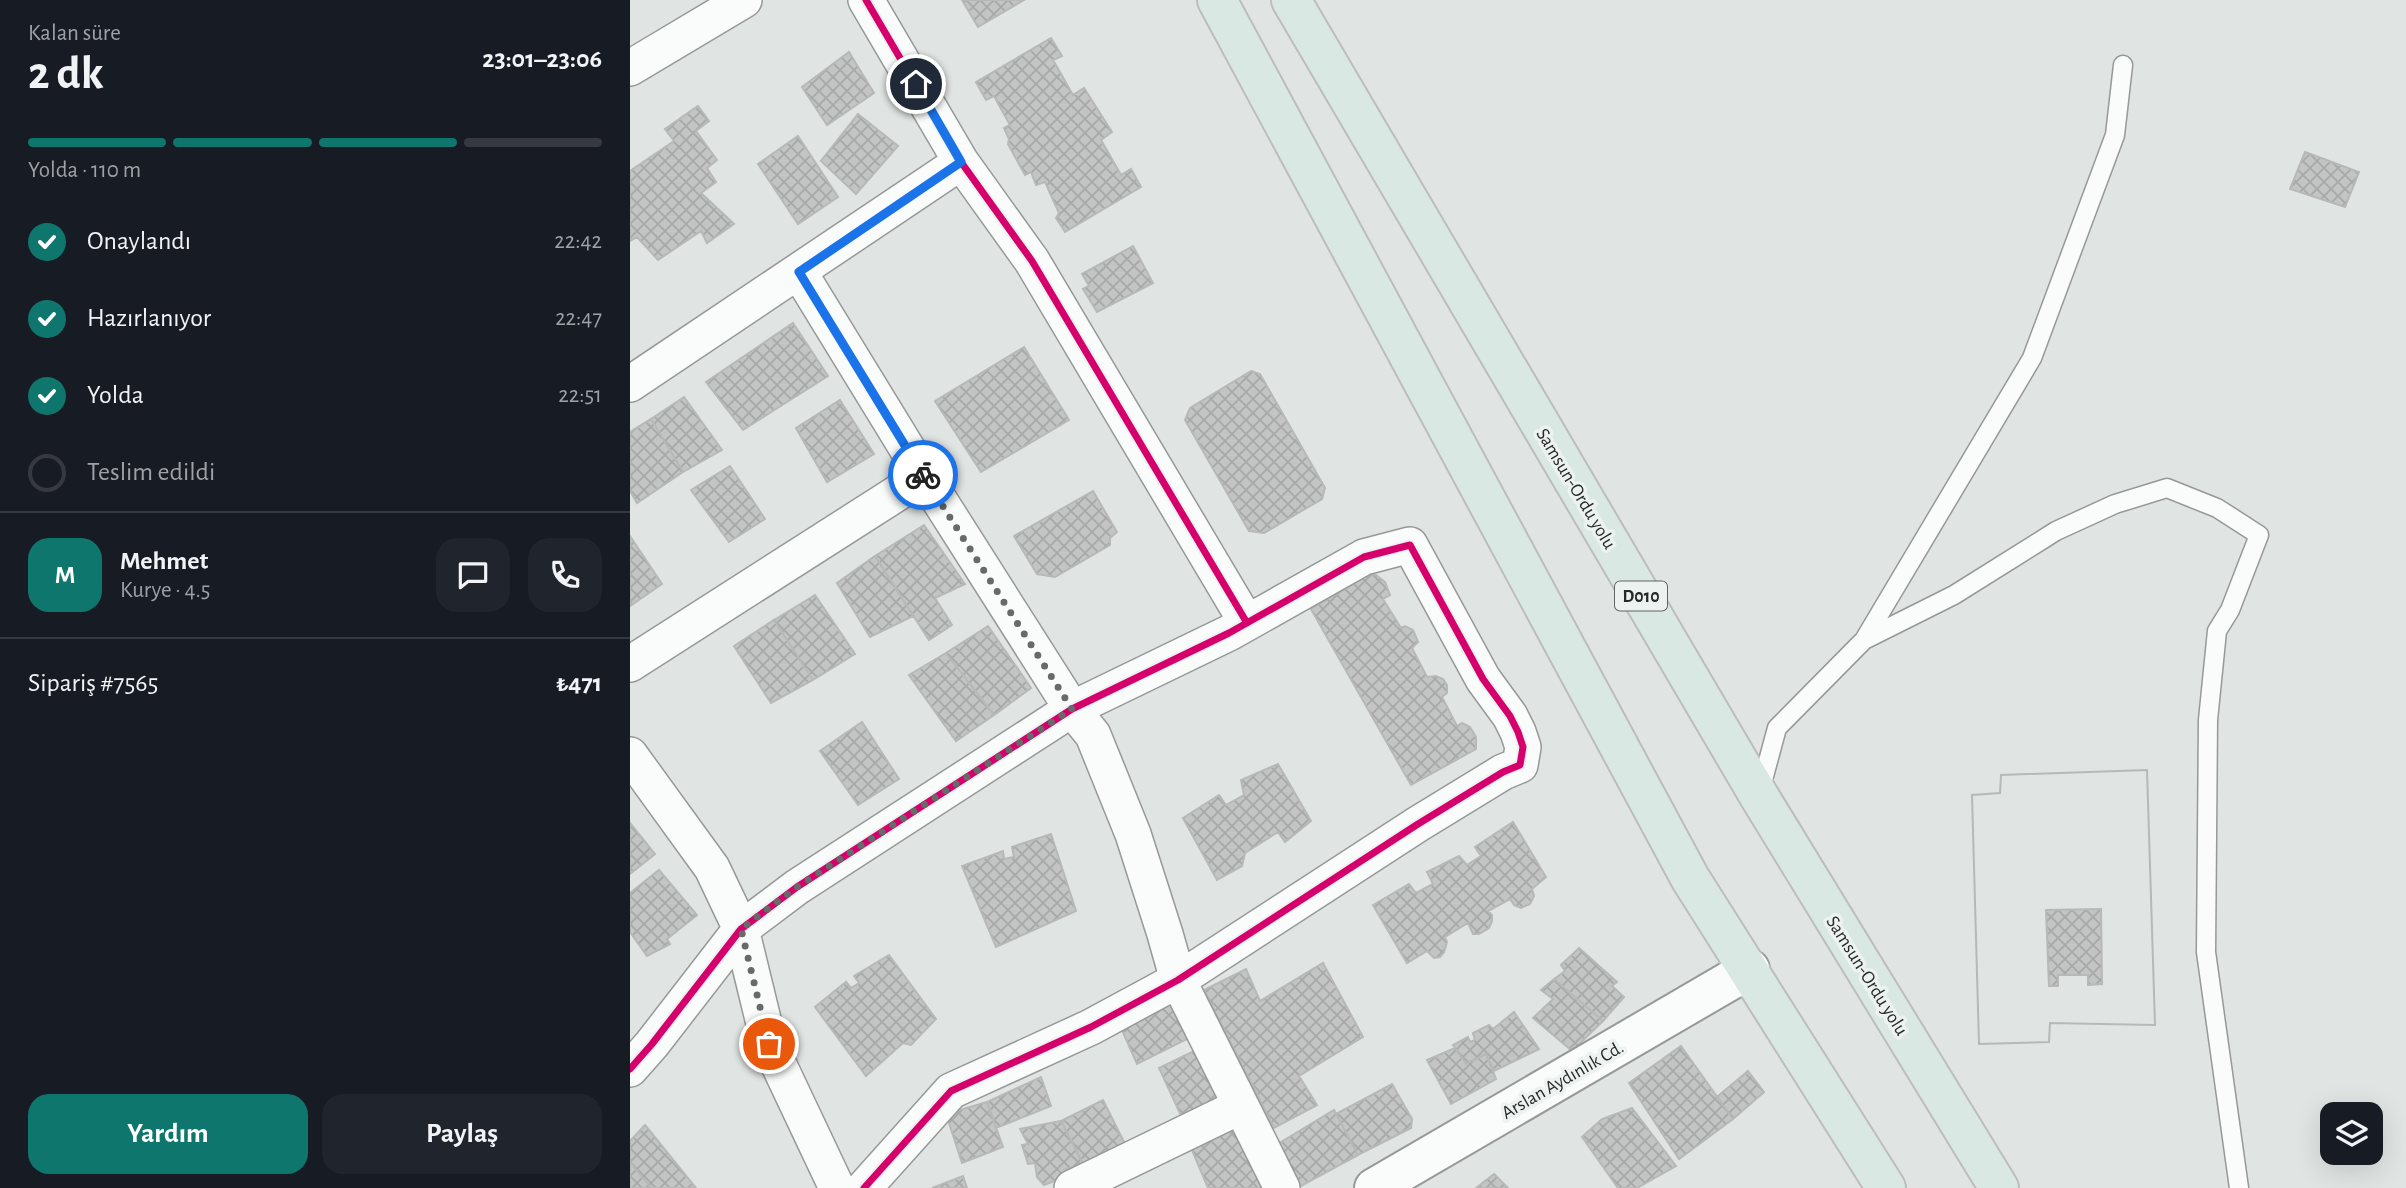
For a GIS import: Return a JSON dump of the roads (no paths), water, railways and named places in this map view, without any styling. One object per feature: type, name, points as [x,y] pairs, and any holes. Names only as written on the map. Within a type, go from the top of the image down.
[{"type":"highway","points":[[1217,0],[1690,878],[1886,1188]]},
{"type":"highway","name":"Samsun-Ordu yolu","points":[[1291,0],[1759,796],[1999,1188]]},
{"type":"street","points":[[630,68],[744,0]]},
{"type":"street","points":[[866,0],[961,162],[1032,261],[1247,623]]},
{"type":"street","points":[[630,384],[961,162]]},
{"type":"street","points":[[799,272],[924,476],[1072,709],[1093,735],[1133,834],[1178,980],[1282,1188]]},
{"type":"street","points":[[630,664],[924,476]]},
{"type":"street","points":[[630,1069],[741,929],[797,887],[1072,709],[1247,623],[1364,557],[1410,545],[1483,679],[1510,716],[1523,747],[1520,765],[1503,772],[1418,824],[1178,980],[1091,1027],[951,1091],[864,1188]]},
{"type":"street","points":[[630,755],[712,868],[741,929],[769,1044],[837,1188]]},
{"type":"street","name":"Arslan Aydınlık Cd.","points":[[1374,1188],[1750,969]]},
{"type":"street","points":[[1072,1188],[1241,1106]]},
{"type":"lane","points":[[1759,796],[1777,728],[1864,640],[2032,358],[2115,135],[2123,65]]},
{"type":"lane","points":[[1864,640],[1954,595],[2056,531],[2115,504],[2167,488],[2217,508],[2259,535],[2231,610],[2217,631],[2208,720],[2206,952],[2239,1188]]}]
